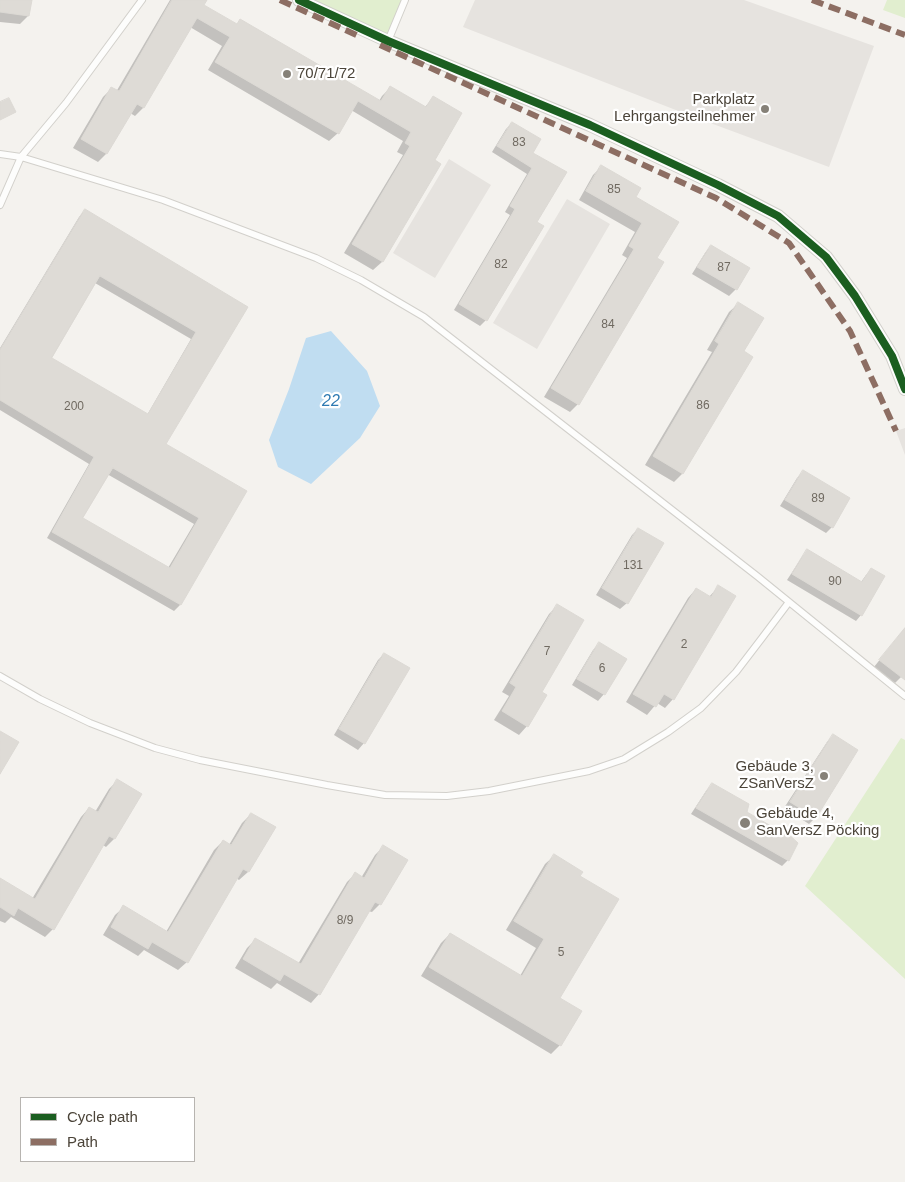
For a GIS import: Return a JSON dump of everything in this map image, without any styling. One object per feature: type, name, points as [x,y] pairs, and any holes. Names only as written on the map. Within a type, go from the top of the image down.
[{"type":"street","points":[[299,0],[388,41],[590,125],[718,185],[778,216],[826,257],[856,296],[892,356],[905,389]]},
{"type":"lane","points":[[0,205],[21,157],[66,103],[142,0]]},
{"type":"lane","points":[[388,41],[405,0]]},
{"type":"lane","points":[[0,154],[21,157],[163,200],[316,258],[369,284],[424,316],[627,474],[905,696]]},
{"type":"lane","points":[[0,676],[40,699],[90,723],[155,748],[200,760],[385,795],[447,796],[489,791],[589,771],[624,759],[668,732],[701,708],[736,672],[789,602]]},
{"type":"green space","points":[[299,0],[405,0],[388,41]]},
{"type":"green space","points":[[887,0],[905,0],[905,18],[883,10]]},
{"type":"green space","points":[[901,738],[905,740],[905,979],[805,886]]},
{"type":"shaded area","name":"Parkplatz Lehrgangsteilnehmer","points":[[475,0],[744,0],[874,46],[829,167],[686,114],[463,27]]},
{"type":"shaded area","points":[[449,159],[491,185],[435,278],[393,253]]},
{"type":"shaded area","points":[[567,199],[610,224],[537,349],[493,323]]},
{"type":"shaded area","points":[[905,428],[905,455],[896,431]]},
{"type":"water","name":"22","points":[[331,331],[367,371],[380,406],[360,438],[311,484],[278,467],[269,440],[306,338]]},
{"type":"building","points":[[0,0],[32,0],[29,16],[0,12]]},
{"type":"building","name":"70/71/72","points":[[172,0],[207,0],[204,5],[237,24],[240,19],[381,101],[390,86],[426,107],[433,96],[462,113],[435,160],[441,164],[383,262],[352,244],[410,146],[405,143],[411,132],[358,101],[339,134],[215,62],[230,37],[197,18],[144,108],[137,104],[107,154],[81,139],[111,87],[119,91]]},
{"type":"building","points":[[9,98],[16,112],[0,120],[0,102]]},
{"type":"building","points":[[512,122],[541,139],[533,153],[567,172],[537,222],[544,226],[487,321],[459,304],[515,209],[510,206],[532,168],[497,146]]},
{"type":"building","points":[[601,165],[641,188],[636,197],[679,222],[657,258],[664,262],[579,405],[551,388],[634,249],[629,246],[642,223],[586,191]]},
{"type":"building","points":[[85,209],[248,307],[166,444],[247,491],[181,605],[52,532],[94,457],[0,400],[0,350]],"holes":[[[100,276],[196,332],[148,414],[52,358]],[[113,468],[199,518],[170,568],[83,518]]]},
{"type":"building","points":[[711,245],[750,268],[737,290],[697,267]]},
{"type":"building","points":[[738,302],[764,318],[744,351],[753,357],[683,474],[653,456],[719,344],[715,341]]},
{"type":"building","points":[[803,470],[850,498],[833,528],[785,500]]},
{"type":"building","points":[[638,528],[664,543],[628,604],[602,588]]},
{"type":"building","points":[[807,549],[862,582],[871,568],[885,576],[862,616],[792,574]]},
{"type":"building","points":[[718,585],[736,596],[674,700],[664,694],[656,707],[633,694],[696,588],[711,597]]},
{"type":"building","points":[[557,604],[584,620],[542,692],[547,695],[528,727],[502,711],[516,687],[510,683]]},
{"type":"building","points":[[905,628],[905,680],[879,660]]},
{"type":"building","points":[[599,642],[627,659],[605,695],[577,679]]},
{"type":"building","points":[[384,653],[410,668],[365,744],[339,729]]},
{"type":"building","points":[[0,731],[19,742],[0,774]]},
{"type":"building","name":"Gebäude 3, ZSanVersZ","points":[[833,734],[858,750],[816,818],[790,802]]},
{"type":"building","points":[[117,779],[142,794],[115,839],[109,836],[54,930],[18,908],[14,916],[0,907],[0,878],[35,899],[89,807],[98,812]]},
{"type":"building","name":"Gebäude 4, SanVersZ Pöcking","points":[[712,783],[749,804],[747,812],[783,833],[785,831],[798,843],[789,861],[696,808]]},
{"type":"building","points":[[251,813],[276,827],[249,872],[243,869],[188,963],[152,942],[148,949],[111,927],[123,905],[168,932],[223,840],[231,845]]},
{"type":"building","points":[[383,845],[408,860],[381,905],[375,902],[320,995],[284,974],[280,981],[243,959],[255,938],[301,964],[355,872],[364,878]]},
{"type":"building","points":[[554,854],[583,872],[580,876],[619,899],[560,998],[582,1011],[561,1046],[429,967],[450,933],[522,976],[544,939],[514,921]]},
{"type":"marked path","points":[[280,0],[361,37]]},
{"type":"marked path","points":[[812,0],[905,35]]},
{"type":"marked path","points":[[380,45],[716,198],[789,243],[850,331],[896,431]]},
{"type":"cycle path","points":[[299,0],[388,41],[590,125],[718,185],[778,216],[826,257],[855,296],[892,356],[905,389]]},
{"type":"place","name":"70/71/72","points":[[287,74]]},
{"type":"place","name":"Parkplatz Lehrgangsteilnehmer","points":[[765,109]]},
{"type":"place","name":"Gebäude 3, ZSanVersZ","points":[[824,776]]},
{"type":"place","name":"Gebäude 4, SanVersZ Pöcking","points":[[745,823]]}]
